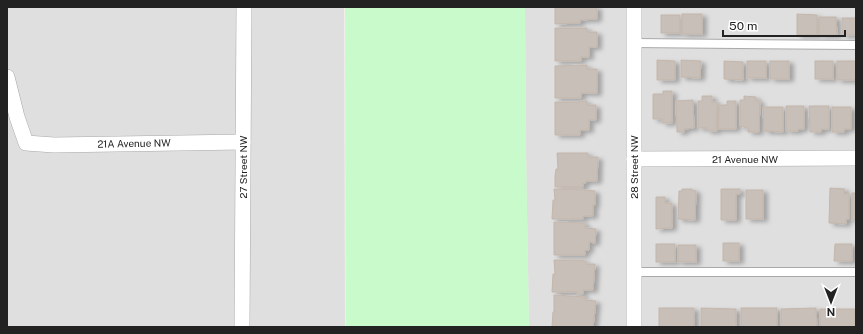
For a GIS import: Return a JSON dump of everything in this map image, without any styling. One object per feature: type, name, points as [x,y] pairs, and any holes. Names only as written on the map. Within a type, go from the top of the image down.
[{"type":"street","name":"27 Street NW","points":[[242,327],[244,7]]},
{"type":"street","name":"28 Street NW","points":[[634,7],[634,327]]},
{"type":"street","name":"21A Avenue NW","points":[[7,77],[17,117],[26,143],[54,145],[242,142]]},
{"type":"street","name":"21 Avenue NW","points":[[634,159],[856,158]]},
{"type":"lane","points":[[634,43],[856,45]]},
{"type":"lane","points":[[634,272],[856,272]]},
{"type":"shaded area","points":[[7,7],[344,7],[345,327],[7,327]]},
{"type":"shaded area","points":[[525,7],[856,7],[856,327],[529,327]]},
{"type":"green space","points":[[345,7],[525,7],[529,327],[346,327]]},
{"type":"building","points":[[555,7],[597,7],[597,19],[580,20],[580,23],[555,24]]},
{"type":"building","points":[[682,14],[702,14],[702,34],[682,34]]},
{"type":"building","points":[[797,14],[817,15],[817,35],[797,35]]},
{"type":"building","points":[[661,15],[680,15],[680,33],[661,33]]},
{"type":"building","points":[[819,17],[836,17],[837,35],[819,35]]},
{"type":"building","points":[[842,18],[856,18],[856,35],[842,35]]},
{"type":"building","points":[[555,28],[587,28],[587,32],[597,32],[597,47],[589,47],[589,57],[581,57],[581,61],[555,61]]},
{"type":"building","points":[[657,60],[675,61],[675,80],[657,80]]},
{"type":"building","points":[[681,60],[701,61],[700,78],[681,77]]},
{"type":"building","points":[[724,61],[743,62],[743,80],[724,79]]},
{"type":"building","points":[[747,61],[766,61],[766,78],[747,78]]},
{"type":"building","points":[[770,61],[789,61],[789,79],[770,79]]},
{"type":"building","points":[[815,61],[833,61],[833,79],[815,79]]},
{"type":"building","points":[[837,61],[856,61],[856,80],[837,80]]},
{"type":"building","points":[[587,65],[587,69],[597,69],[597,93],[581,93],[581,98],[555,98],[555,66]]},
{"type":"building","points":[[663,91],[672,91],[672,123],[662,123],[662,119],[653,119],[653,94],[663,94]]},
{"type":"building","points":[[702,96],[712,96],[712,102],[717,102],[717,131],[707,131],[707,128],[698,128],[698,101],[702,101]]},
{"type":"building","points":[[744,96],[756,97],[756,101],[760,101],[759,132],[748,132],[748,128],[740,126],[740,100],[744,100]]},
{"type":"building","points":[[693,100],[694,128],[684,129],[684,132],[677,132],[676,101]]},
{"type":"building","points":[[587,101],[587,105],[596,105],[596,120],[589,120],[589,130],[580,130],[580,135],[555,135],[555,102]]},
{"type":"building","points":[[727,101],[736,101],[736,129],[718,129],[719,105],[727,105]]},
{"type":"building","points":[[786,106],[804,106],[804,129],[798,129],[798,131],[786,131]]},
{"type":"building","points":[[809,106],[829,106],[829,129],[821,129],[821,132],[810,132]]},
{"type":"building","points":[[763,107],[783,107],[783,132],[764,131]]},
{"type":"building","points":[[832,107],[851,107],[851,129],[844,129],[844,132],[832,132]]},
{"type":"building","points":[[557,153],[588,153],[588,157],[598,157],[597,181],[586,181],[586,183],[583,183],[583,187],[555,187],[556,169],[558,169]]},
{"type":"building","points":[[830,188],[845,189],[844,194],[849,194],[849,219],[846,219],[846,224],[829,223]]},
{"type":"building","points":[[554,189],[584,189],[595,191],[593,216],[583,216],[583,219],[552,219],[553,200],[555,200]]},
{"type":"building","points":[[682,189],[692,189],[696,191],[695,220],[678,219],[679,191],[682,191]]},
{"type":"building","points":[[721,189],[740,189],[740,194],[736,194],[736,220],[721,220]]},
{"type":"building","points":[[746,190],[763,190],[763,219],[746,219]]},
{"type":"building","points":[[852,193],[856,193],[856,220],[852,220]]},
{"type":"building","points":[[656,197],[665,197],[665,203],[672,203],[672,228],[656,229]]},
{"type":"building","points":[[554,222],[585,223],[585,228],[596,229],[595,243],[589,242],[589,250],[585,250],[585,255],[554,255]]},
{"type":"building","points":[[723,243],[739,243],[739,261],[723,261]]},
{"type":"building","points":[[656,244],[675,244],[675,262],[656,262]]},
{"type":"building","points":[[835,244],[852,244],[852,261],[834,261]]},
{"type":"building","points":[[678,245],[696,245],[696,262],[678,262]]},
{"type":"building","points":[[554,260],[583,260],[586,261],[586,264],[595,264],[593,290],[583,290],[583,294],[577,294],[577,292],[552,292],[553,274],[555,274]]},
{"type":"building","points":[[554,295],[585,297],[585,300],[596,301],[593,327],[552,327]]},
{"type":"building","points":[[659,308],[694,308],[694,327],[659,327]]},
{"type":"building","points":[[701,308],[736,309],[736,327],[701,327]]},
{"type":"building","points":[[741,308],[777,308],[777,327],[741,327]]},
{"type":"building","points":[[816,308],[817,327],[781,327],[781,309]]},
{"type":"building","points":[[820,309],[855,309],[855,327],[820,327]]}]
